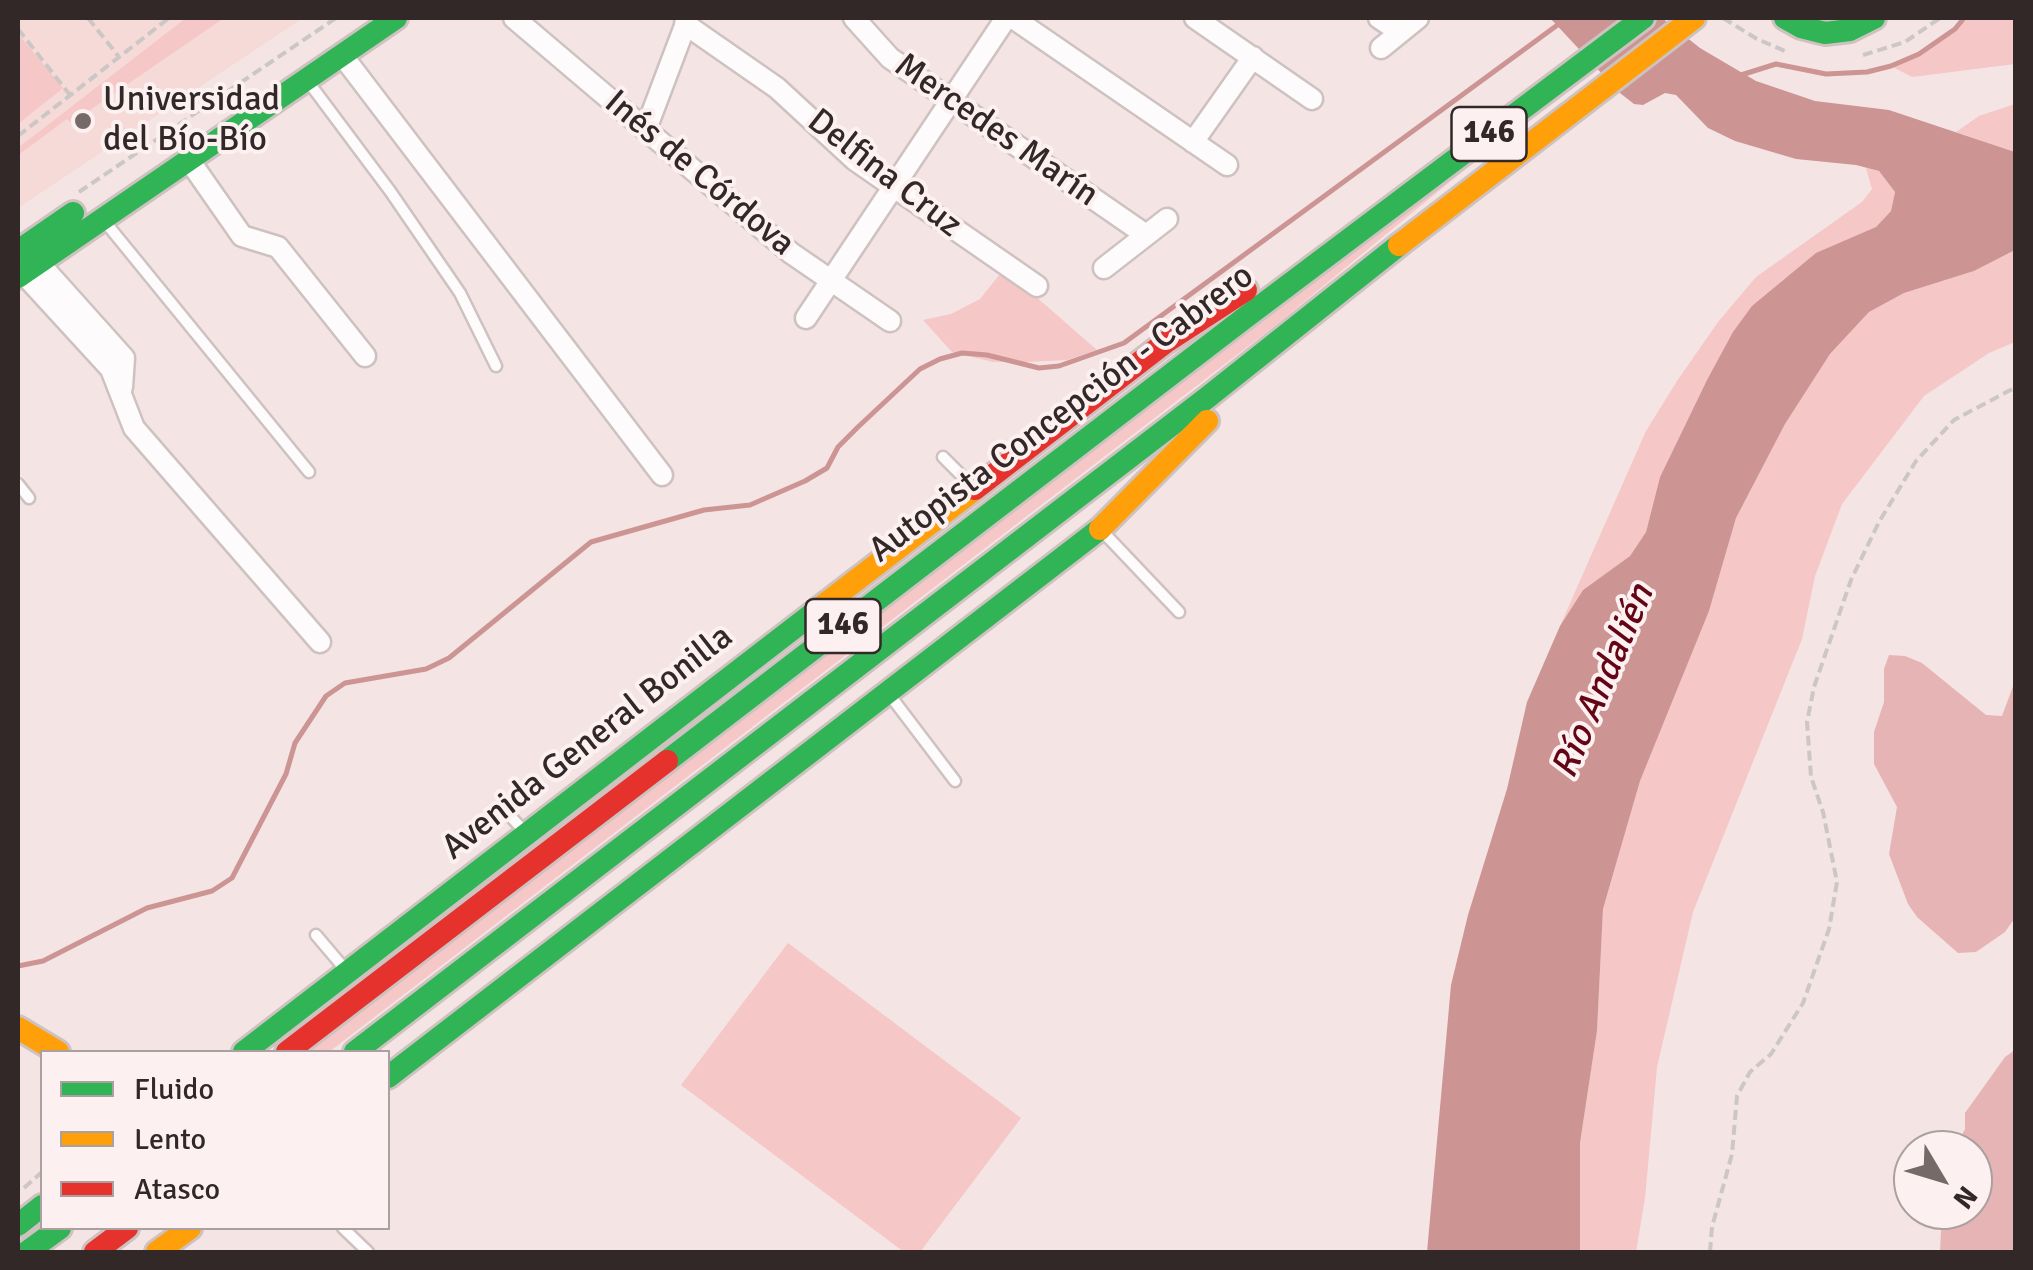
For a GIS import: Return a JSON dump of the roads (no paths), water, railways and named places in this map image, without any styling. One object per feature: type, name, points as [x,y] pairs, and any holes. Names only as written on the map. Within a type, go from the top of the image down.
[{"type":"main road","points":[[24,266],[361,18]]},
{"type":"main road","points":[[24,266],[190,160],[396,18]]},
{"type":"main road","name":"Autopista Concepción - Cabrero","points":[[291,1050],[1643,18]]},
{"type":"main road","name":"Autopista Concepción - Cabrero","points":[[358,1050],[1694,18]]},
{"type":"main road","points":[[1785,18],[1813,31],[1838,32],[1862,26],[1874,18]]},
{"type":"main road","name":"Avenida General Bonilla","points":[[247,1050],[1190,324],[1399,201]]},
{"type":"main road","points":[[390,1074],[1100,529],[1309,316]]},
{"type":"main road","points":[[18,1028],[52,1050]]},
{"type":"main road","points":[[18,1225],[40,1208]]},
{"type":"main road","points":[[27,1252],[57,1230]]},
{"type":"main road","points":[[95,1252],[124,1230]]},
{"type":"main road","points":[[157,1252],[187,1230]]},
{"type":"street","name":"Inés de Córdova","points":[[514,18],[752,221],[830,282],[890,321]]},
{"type":"street","name":"Mercedes Marín","points":[[854,18],[890,58],[1146,235]]},
{"type":"street","points":[[806,318],[1010,18],[1227,165]]},
{"type":"street","points":[[1195,18],[1312,98]]},
{"type":"street","points":[[1379,18],[1400,32]]},
{"type":"street","points":[[1380,48],[1418,18]]},
{"type":"street","points":[[646,129],[686,21]]},
{"type":"street","name":"Delfina Cruz","points":[[686,21],[777,88],[839,148],[1037,286]]},
{"type":"street","points":[[342,55],[662,476]]},
{"type":"street","points":[[1193,142],[1252,57]]},
{"type":"street","points":[[190,160],[242,236],[278,247],[366,356]]},
{"type":"street","points":[[1104,268],[1167,219]]},
{"type":"street","points":[[24,266],[111,369],[134,428],[320,642]]},
{"type":"lane","points":[[307,79],[460,293],[496,366]]},
{"type":"lane","points":[[102,218],[309,472]]},
{"type":"lane","points":[[943,457],[975,489]]},
{"type":"lane","points":[[18,484],[29,498]]},
{"type":"lane","points":[[1100,529],[1178,612]]},
{"type":"lane","points":[[888,693],[956,781]]},
{"type":"lane","points":[[502,807],[526,835]]},
{"type":"lane","points":[[316,934],[348,972]]},
{"type":"lane","points":[[346,1230],[368,1252]]},
{"type":"water","name":"Río Andalién","points":[[1550,18],[1662,18],[1700,48],[1756,81],[1815,101],[1889,110],[2015,152],[2015,250],[1974,271],[1904,293],[1869,312],[1830,354],[1785,424],[1736,518],[1709,611],[1640,781],[1603,909],[1597,1031],[1580,1143],[1580,1252],[1427,1252],[1451,985],[1507,789],[1527,702],[1560,626],[1583,590],[1630,556],[1646,532],[1660,477],[1707,380],[1752,306],[1816,253],[1876,227],[1891,211],[1895,192],[1879,171],[1796,159],[1735,141],[1708,128],[1676,95],[1665,93],[1643,105],[1634,104]]},
{"type":"waterway","points":[[18,966],[43,961],[147,908],[212,891],[232,878],[286,774],[295,743],[326,696],[345,683],[426,669],[449,658],[591,542],[704,510],[750,505],[805,481],[827,468],[838,447],[920,369],[940,359],[962,353],[987,355],[1039,368],[1059,366],[1124,343],[1567,18]]},
{"type":"waterway","points":[[1741,75],[1776,64],[1826,74],[1867,72],[1891,66],[1919,54],[1964,18]]},
{"type":"place","name":"Universidad del Bío-Bío","points":[[83,121]]}]
